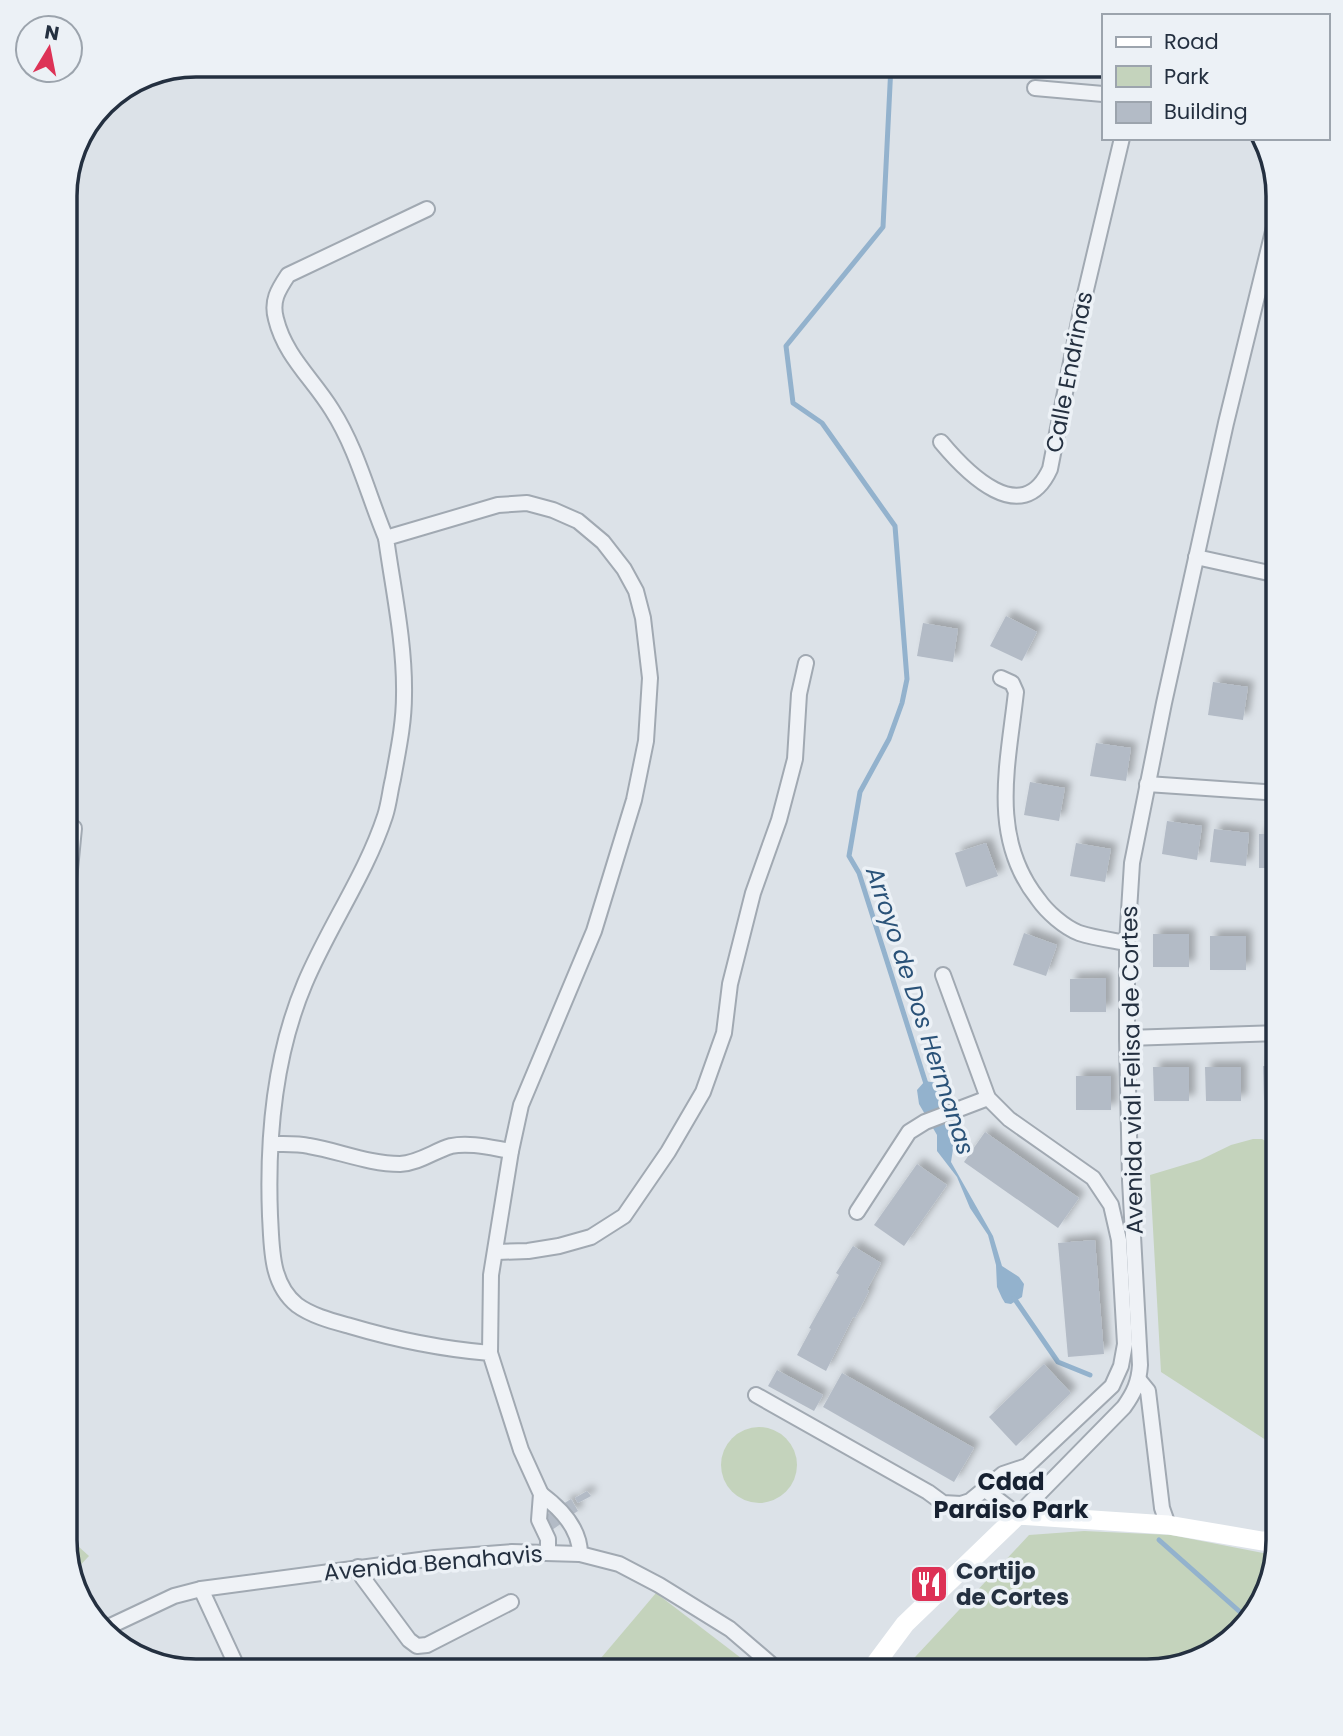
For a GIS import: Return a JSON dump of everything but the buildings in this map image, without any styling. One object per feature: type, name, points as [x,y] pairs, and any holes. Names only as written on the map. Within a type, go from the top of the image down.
[{"type":"street","points":[[1035,88],[1102,94]]},
{"type":"street","name":"Calle Endrinas","points":[[941,442],[977,479],[1006,494],[1028,494],[1041,486],[1046,478],[1081,311],[1122,140]]},
{"type":"street","points":[[427,209],[288,275],[274,302],[275,317],[289,352],[332,410],[351,444],[387,538],[404,694],[398,754],[385,815],[363,868],[306,982],[293,1016],[274,1101],[269,1188],[275,1273],[296,1304],[321,1317],[399,1340],[450,1350],[490,1353]]},
{"type":"street","name":"Avenida vial Felisa de Cortes","points":[[879,1659],[905,1624],[1018,1515],[1124,1407],[1139,1380],[1127,1038],[1127,943],[1132,863],[1196,557],[1266,275]]},
{"type":"street","points":[[387,538],[498,505],[527,503],[552,510],[578,521],[604,542],[636,591],[643,618],[649,688],[646,741],[634,800],[594,931],[524,1097],[511,1151],[489,1300],[490,1353],[521,1450],[541,1494],[539,1520],[548,1538],[548,1552]]},
{"type":"street","points":[[1196,557],[1266,572]]},
{"type":"street","points":[[496,1252],[559,1246],[591,1237],[624,1216],[668,1152],[703,1092],[724,1033],[730,984],[753,893],[779,820],[795,759],[799,694],[806,663]]},
{"type":"street","points":[[1001,678],[1012,683],[1016,692],[1004,815],[1017,868],[1044,907],[1078,933],[1127,943]]},
{"type":"street","points":[[1147,784],[1266,792]]},
{"type":"street","points":[[756,1395],[943,1503],[961,1504],[970,1501],[1003,1474],[1027,1466],[1112,1386],[1121,1366],[1125,1344],[1119,1240],[1111,1205],[1093,1178],[1009,1119],[988,1098],[943,975]]},
{"type":"street","points":[[1127,1038],[1266,1033]]},
{"type":"street","points":[[857,1212],[909,1132],[925,1122],[988,1098]]},
{"type":"street","points":[[271,1144],[307,1145],[404,1164],[455,1145],[511,1151]]},
{"type":"street","points":[[1139,1380],[1148,1391],[1162,1508],[1168,1525]]},
{"type":"street","points":[[984,1489],[1018,1515],[1168,1525],[1266,1541]]},
{"type":"street","points":[[541,1494],[559,1507],[580,1541],[580,1554]]},
{"type":"street","name":"Avenida Benahavis","points":[[113,1625],[174,1596],[201,1589],[358,1567],[512,1552],[548,1552],[580,1554],[620,1564],[730,1629],[765,1659]]},
{"type":"street","points":[[358,1567],[363,1578],[409,1640],[417,1646],[427,1645],[511,1602]]},
{"type":"street","points":[[201,1589],[233,1659]]},
{"type":"green space","points":[[1253,1139],[1266,1141],[1266,1440],[1161,1372],[1150,1175],[1200,1160],[1231,1145]]},
{"type":"green space","points":[[759,1427],[773,1430],[786,1438],[794,1451],[797,1465],[794,1479],[786,1492],[773,1500],[759,1503],[745,1500],[732,1492],[724,1479],[721,1465],[724,1451],[732,1438],[745,1430]]},
{"type":"green space","points":[[1084,1531],[1171,1535],[1265,1553],[1265,1556],[1257,1586],[1241,1612],[1213,1639],[1185,1653],[1147,1659],[913,1659],[1029,1535]]},
{"type":"green space","points":[[77,1546],[89,1556],[80,1566]]},
{"type":"green space","points":[[656,1593],[742,1659],[600,1659]]},
{"type":"water","points":[[925,1081],[937,1083],[941,1089],[941,1107],[951,1130],[959,1137],[951,1162],[993,1236],[1002,1266],[1019,1277],[1024,1284],[1022,1297],[1011,1304],[1005,1303],[997,1287],[996,1265],[988,1235],[970,1208],[957,1177],[937,1151],[937,1135],[919,1104],[917,1090]]},
{"type":"waterway","name":"Arroyo de Dos Hermanas","points":[[890,77],[883,227],[786,346],[793,403],[822,423],[895,526],[907,679],[902,703],[889,739],[860,792],[849,856],[859,873],[927,1087]]},
{"type":"waterway","name":"Arroyo de Dos Hermanas","points":[[1014,1298],[1058,1362],[1090,1375]]},
{"type":"waterway","name":"Arroyo de Dos Hermanas","points":[[1159,1540],[1241,1612]]},
{"type":"place","name":"Cortijo de Cortes","points":[[929,1584]]},
{"type":"district","name":"Cdad Paraiso Park","points":[[1011,1496]]}]
